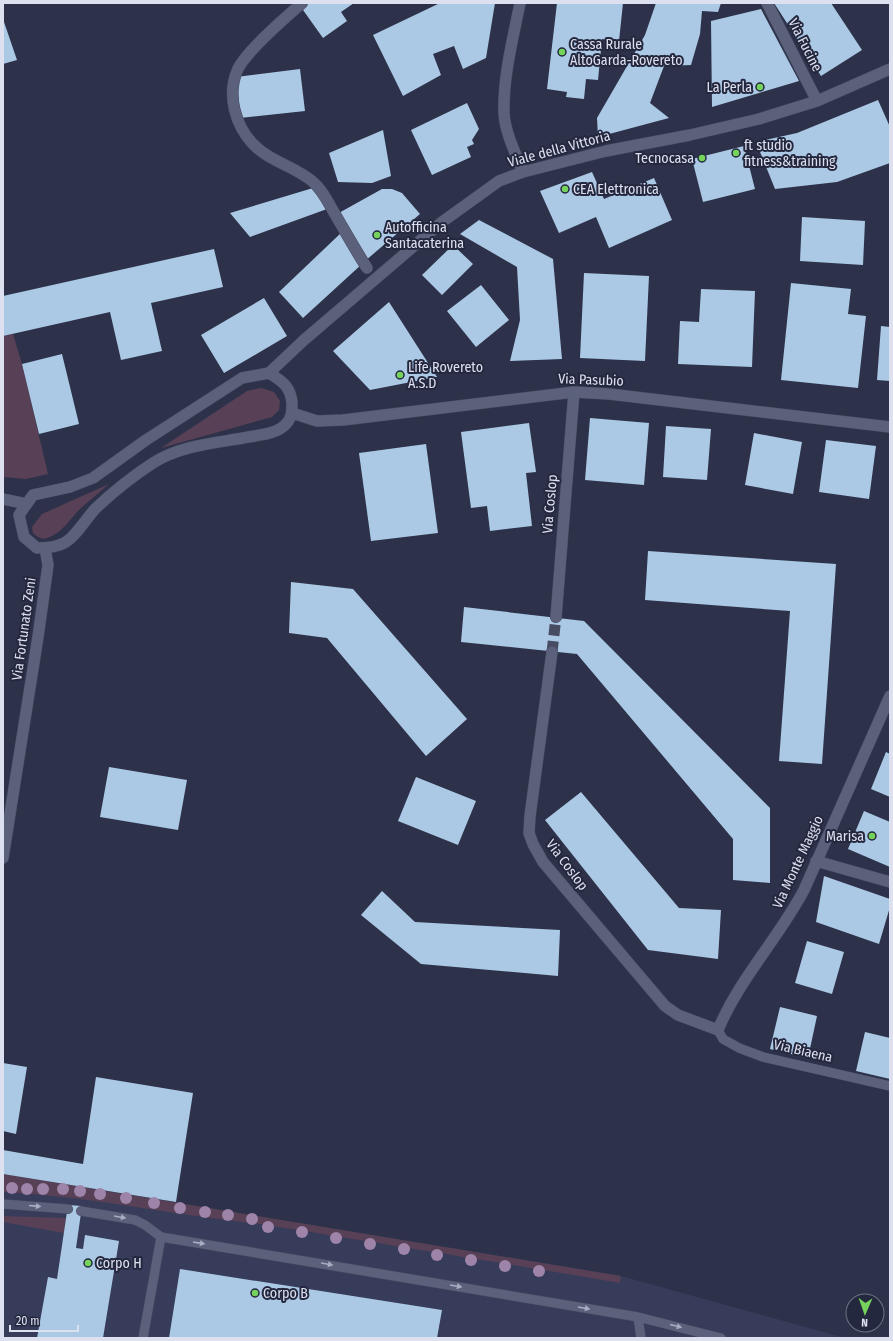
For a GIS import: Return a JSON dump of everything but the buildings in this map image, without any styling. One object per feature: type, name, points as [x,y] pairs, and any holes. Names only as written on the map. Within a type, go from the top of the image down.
[{"type":"street","points":[[302,3],[245,58],[237,70],[232,91],[233,104],[238,123],[253,144],[271,157],[312,180],[322,192],[367,268]]},
{"type":"street","points":[[520,3],[506,72],[504,114],[510,138],[523,172]]},
{"type":"street","name":"Via Fucine","points":[[767,3],[817,101]]},
{"type":"street","name":"Viale della Vittoria","points":[[269,373],[304,340],[442,222],[499,181],[523,172],[606,151],[690,135],[759,119],[817,101],[890,69]]},
{"type":"street","points":[[269,373],[281,380],[291,391],[292,414],[287,424],[273,432],[198,446],[175,452],[159,459],[116,490],[88,517],[65,543],[45,548],[37,548],[24,537],[19,515],[34,495],[70,487],[93,478],[146,440],[242,378],[269,373]]},
{"type":"street","name":"Via Pasubio","points":[[292,414],[317,421],[343,420],[574,392],[609,394],[890,427]]},
{"type":"street","name":"Via Coslop","points":[[556,618],[574,392]]},
{"type":"street","points":[[3,499],[27,504]]},
{"type":"street","name":"Via Fortunato Zeni","points":[[3,858],[48,565],[45,548]]},
{"type":"street","name":"Via Coslop","points":[[552,652],[530,816],[529,833],[533,844],[543,862],[665,1006],[678,1015],[718,1030]]},
{"type":"street","name":"Via Monte Maggio","points":[[718,1030],[731,1001],[792,914],[890,696]]},
{"type":"street","points":[[816,861],[890,882]]},
{"type":"lane","name":"Via Biaena","points":[[718,1030],[724,1039],[739,1048],[763,1057],[890,1086]]},
{"type":"lane","points":[[3,1204],[68,1209]]},
{"type":"lane","points":[[81,1210],[135,1220],[145,1224],[161,1237],[638,1317],[721,1338]]},
{"type":"lane","points":[[143,1338],[161,1237]]},
{"type":"lane","points":[[638,1317],[641,1338]]},
{"type":"shaded area","points":[[13,334],[22,364],[48,474],[26,479],[3,477],[3,336]]},
{"type":"shaded area","points":[[261,388],[274,392],[280,401],[279,410],[272,417],[161,448],[247,391]]},
{"type":"shaded area","points":[[109,484],[82,507],[53,536],[43,539],[33,533],[32,527],[42,514]]},
{"type":"shaded area","points":[[3,1174],[621,1276],[845,1338],[3,1338]]},
{"type":"shaded area","points":[[3,1174],[621,1276],[620,1283],[543,1270],[542,1275],[535,1274],[535,1269],[508,1264],[508,1269],[502,1268],[502,1263],[475,1259],[474,1264],[467,1263],[468,1258],[441,1253],[440,1258],[434,1257],[434,1252],[407,1248],[406,1252],[400,1251],[400,1247],[374,1242],[373,1248],[366,1247],[366,1241],[339,1237],[338,1242],[333,1241],[333,1236],[306,1231],[305,1236],[298,1235],[299,1230],[272,1226],[271,1230],[265,1229],[265,1225],[262,1224],[36,1194],[3,1192]]},
{"type":"shaded area","points":[[3,1216],[66,1218],[64,1233],[3,1222]]},
{"type":"tunnel","points":[[552,652],[556,617]]},
{"type":"place","name":"Cassa Rurale AltoGarda-Rovereto","points":[[562,52]]},
{"type":"place","name":"La Perla","points":[[760,87]]},
{"type":"place","name":"ft studio fitness&training","points":[[736,153]]},
{"type":"place","name":"Tecnocasa","points":[[702,158]]},
{"type":"place","name":"CEA Elettronica","points":[[565,189]]},
{"type":"place","name":"Autofficina Santacaterina","points":[[377,235]]},
{"type":"place","name":"Life Rovereto A.S.D","points":[[400,375]]},
{"type":"place","name":"Marisa","points":[[872,836]]},
{"type":"place","name":"Corpo H","points":[[88,1263]]},
{"type":"place","name":"Corpo B","points":[[255,1293]]}]
